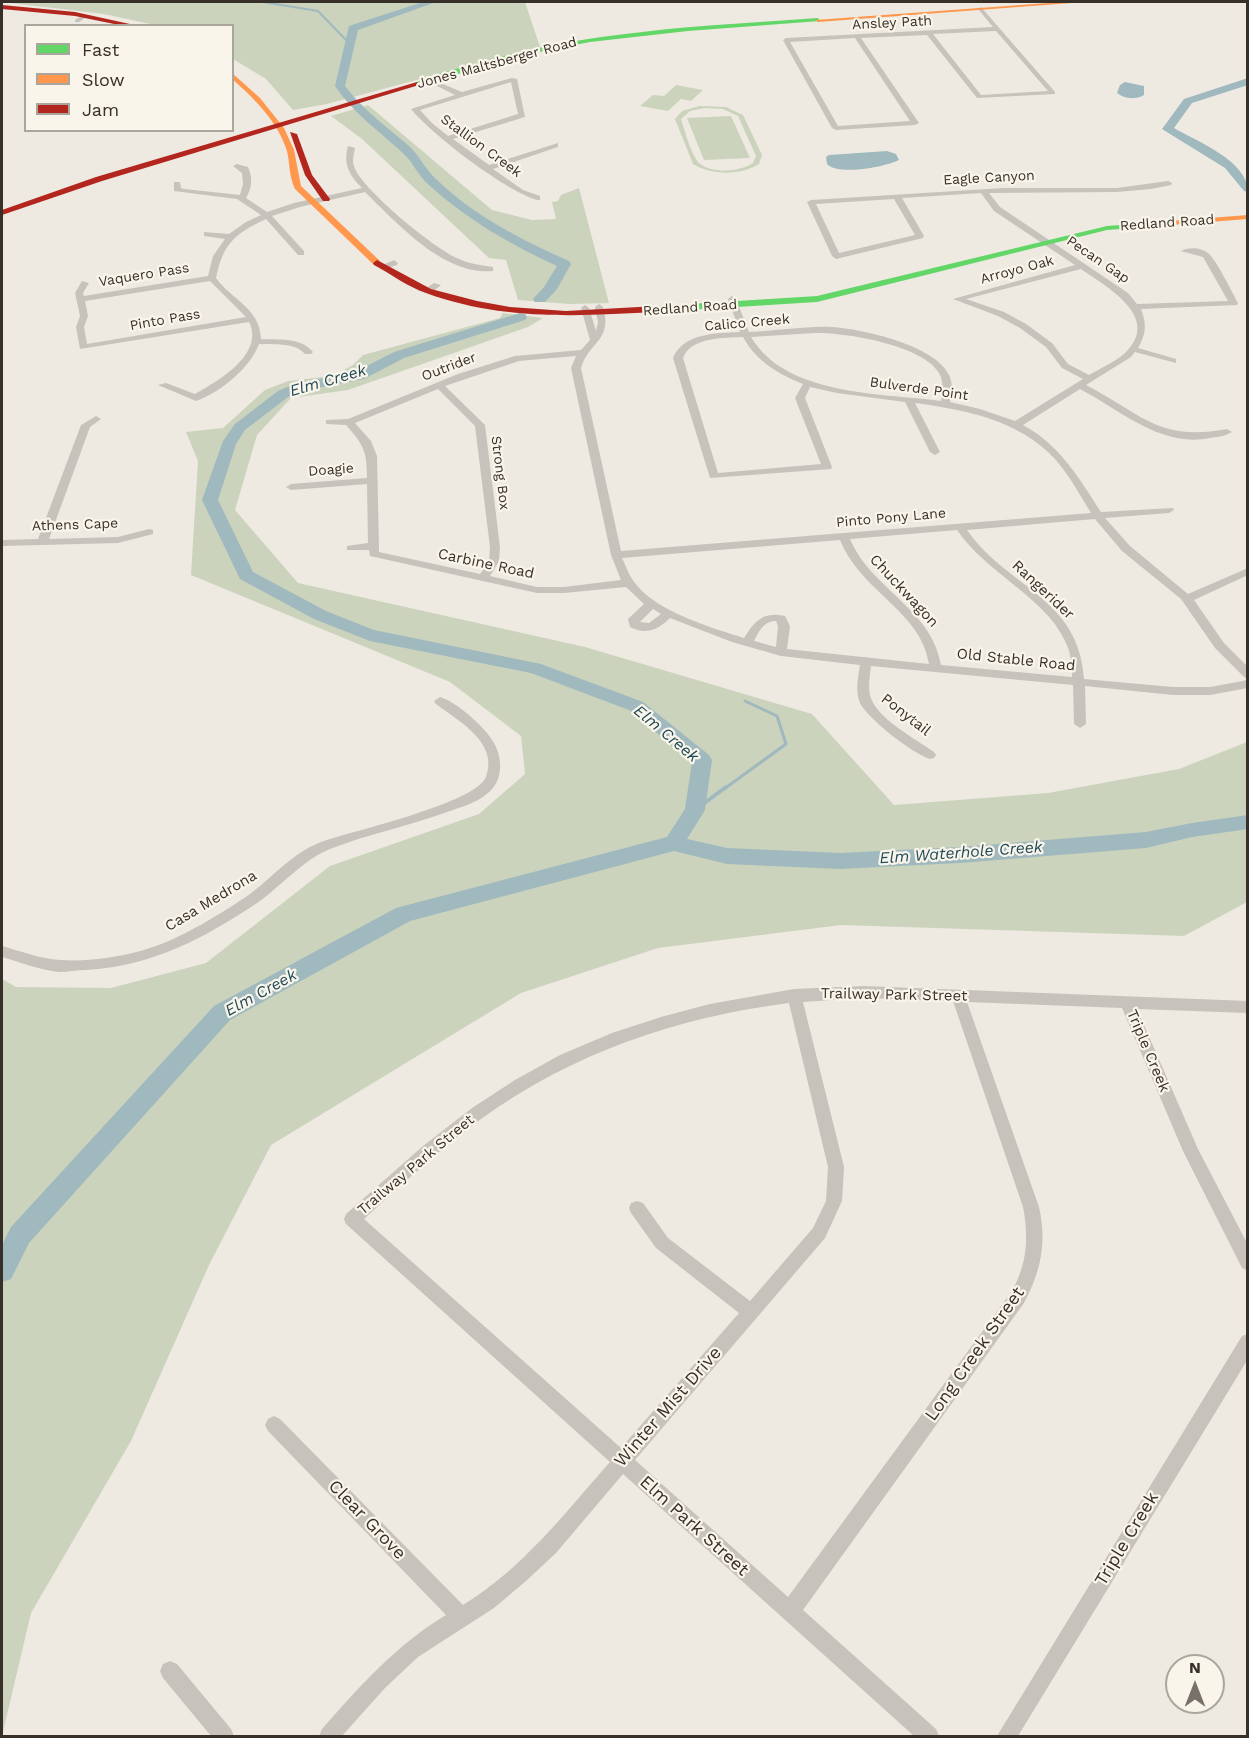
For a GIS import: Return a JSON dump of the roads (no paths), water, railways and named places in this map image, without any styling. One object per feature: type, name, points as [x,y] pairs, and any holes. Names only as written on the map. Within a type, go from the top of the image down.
[{"type":"main road","name":"Jones Maltsberger Road","points":[[3,212],[67,188],[281,124],[537,49],[582,40],[795,21],[1082,2]]},
{"type":"main road","points":[[2,7],[122,24]]},
{"type":"main road","points":[[2,13],[81,18],[98,24]]},
{"type":"main road","name":"Redland Road","points":[[234,68],[256,85],[281,124]]},
{"type":"main road","name":"Redland Road","points":[[234,77],[247,87],[281,124],[302,151],[305,186],[388,265],[433,288],[510,310],[593,311],[798,297],[1124,219],[1248,211]]},
{"type":"main road","name":"Redland Road","points":[[1043,239],[1130,225],[1248,217]]},
{"type":"street","points":[[929,33],[979,97],[1053,93],[981,9]]},
{"type":"street","points":[[795,21],[807,39]]},
{"type":"street","name":"Ansley Path","points":[[857,37],[915,123],[836,128],[786,40],[999,29]]},
{"type":"street","points":[[433,79],[462,94],[514,79],[522,115],[448,138]]},
{"type":"street","name":"Stallion Creek","points":[[462,94],[415,109],[423,120],[520,192],[537,198]]},
{"type":"street","points":[[488,168],[555,145]]},
{"type":"street","points":[[351,148],[348,156],[350,170],[367,189],[428,244],[470,268],[489,269]]},
{"type":"street","points":[[237,166],[247,172],[247,190],[242,198]]},
{"type":"street","name":"Eagle Canyon","points":[[897,197],[920,236],[836,256],[811,202],[982,191],[1038,189],[1092,191],[1152,187],[1168,183]]},
{"type":"street","points":[[177,184],[177,189],[194,193],[242,198],[266,216],[301,253]]},
{"type":"street","points":[[164,385],[196,398],[241,366],[249,356],[255,341],[255,327],[252,319],[212,278],[212,267],[230,237],[245,226],[266,216],[367,189]]},
{"type":"street","name":"Pecan Gap","points":[[982,191],[997,209],[1111,284],[1135,307]]},
{"type":"street","points":[[207,234],[230,237]]},
{"type":"street","points":[[1016,425],[1119,361],[1134,349],[1142,329],[1135,307],[1234,303],[1206,255],[1197,251],[1185,250]]},
{"type":"street","name":"Arroyo Oak","points":[[1083,266],[957,299],[1001,314],[1023,326],[1049,345],[1065,366],[1090,379]]},
{"type":"street","name":"Vaquero Pass","points":[[81,299],[212,278]]},
{"type":"street","points":[[81,299],[79,291],[85,283]]},
{"type":"street","name":"Pinto Pass","points":[[81,299],[84,316],[80,327],[83,347],[252,319]]},
{"type":"street","name":"Bulverde Point","points":[[734,302],[746,334],[762,357],[809,382],[844,392],[945,404],[976,411],[1016,425],[1046,444],[1064,461],[1098,515],[1115,537],[1187,599],[1217,642],[1248,674]]},
{"type":"street","points":[[593,311],[594,339]]},
{"type":"street","points":[[582,353],[602,328],[593,311]]},
{"type":"street","name":"Calico Creek","points":[[809,382],[800,398],[827,467],[714,476],[678,358],[682,349],[700,340],[746,334],[846,332],[918,352],[934,363],[944,374],[948,386],[945,404]]},
{"type":"street","points":[[255,341],[292,343],[304,347],[308,352]]},
{"type":"street","points":[[1134,349],[1173,361]]},
{"type":"street","name":"Outrider","points":[[329,422],[349,422],[439,385],[518,357],[582,353]]},
{"type":"street","name":"Old Stable Road","points":[[582,353],[576,368],[576,385],[616,555],[628,583],[651,604],[669,613],[781,652],[1190,692],[1248,684]]},
{"type":"street","name":"Strong Box","points":[[439,385],[480,425],[495,547],[494,561],[483,579]]},
{"type":"street","points":[[1079,385],[1113,402],[1159,432],[1173,436],[1200,438],[1227,432]]},
{"type":"street","points":[[909,399],[935,452]]},
{"type":"street","points":[[42,542],[86,425],[96,419]]},
{"type":"street","points":[[349,422],[370,447],[374,550]]},
{"type":"street","name":"Doagie","points":[[291,486],[373,481]]},
{"type":"street","name":"Pinto Pony Lane","points":[[616,555],[1169,510]]},
{"type":"street","name":"Rangerider","points":[[960,527],[971,544],[1064,628],[1074,650],[1080,724]]},
{"type":"street","name":"Athens Cape","points":[[2,543],[118,540],[149,532]]},
{"type":"street","name":"Chuckwagon","points":[[844,537],[859,566],[924,631],[934,648],[936,668]]},
{"type":"street","name":"Carbine Road","points":[[351,548],[374,550],[483,579],[546,591],[628,583]]},
{"type":"street","points":[[1187,599],[1248,571]]},
{"type":"street","points":[[651,604],[634,619],[634,624],[639,627],[653,627],[669,613]]},
{"type":"street","points":[[747,642],[759,622],[776,617],[781,619],[784,626],[781,652]]},
{"type":"street","name":"Ponytail","points":[[866,662],[864,695],[867,705],[877,716],[930,755]]},
{"type":"street","name":"Casa Medrona","points":[[2,952],[59,966],[105,963],[153,953],[196,933],[254,898],[305,856],[325,846],[462,802],[484,790],[495,772],[488,741],[440,701]]},
{"type":"street","name":"Trailway Park Street","points":[[352,1219],[429,1150],[478,1112],[530,1079],[583,1052],[637,1029],[693,1013],[750,1001],[794,995],[863,992],[1248,1007]]},
{"type":"street","name":"Winter Mist Drive","points":[[328,1737],[383,1676],[409,1652],[504,1588],[549,1546],[819,1233],[830,1212],[836,1190],[834,1156],[794,995]]},
{"type":"street","name":"Long Creek Street","points":[[790,1611],[1018,1297],[1029,1276],[1036,1254],[1034,1219],[958,996]]},
{"type":"street","name":"Triple Creek","points":[[1127,1002],[1191,1151],[1248,1263]]},
{"type":"street","points":[[637,1208],[662,1244],[750,1312]]},
{"type":"street","name":"Elm Park Street","points":[[352,1219],[929,1737]]},
{"type":"street","name":"Triple Creek","points":[[1006,1737],[1248,1342]]},
{"type":"street","name":"Clear Grove","points":[[274,1425],[460,1616]]},
{"type":"street","points":[[170,1671],[224,1737]]},
{"type":"water","points":[[1125,82],[1144,86],[1144,95],[1130,98],[1117,93],[1120,85]]},
{"type":"water","points":[[887,151],[896,154],[899,160],[873,168],[851,170],[833,168],[827,164],[826,157],[829,155]]},
{"type":"waterway","points":[[263,2],[318,11],[349,43]]},
{"type":"waterway","name":"Elm Creek","points":[[431,2],[353,28],[340,86],[355,106],[413,156],[429,179],[447,195],[495,228],[564,264],[550,289],[540,299]]},
{"type":"waterway","name":"Elm Waterhole Creek","points":[[1248,81],[1188,101],[1168,129],[1229,165],[1248,188]]},
{"type":"waterway","name":"Elm Creek","points":[[520,317],[399,355],[359,376],[297,387],[283,394],[240,427],[228,444],[210,500],[246,575],[320,615],[370,635],[535,668],[636,706],[702,760],[695,810],[674,843]]},
{"type":"waterway","points":[[724,789],[786,744],[777,716],[745,701]]},
{"type":"waterway","points":[[695,810],[726,787]]},
{"type":"waterway","name":"Elm Waterhole Creek","points":[[674,843],[727,856],[840,861],[960,855],[1146,840],[1192,830],[1248,822]]},
{"type":"waterway","name":"Elm Creek","points":[[2,1270],[20,1235],[222,1013],[404,914],[674,843]]}]
